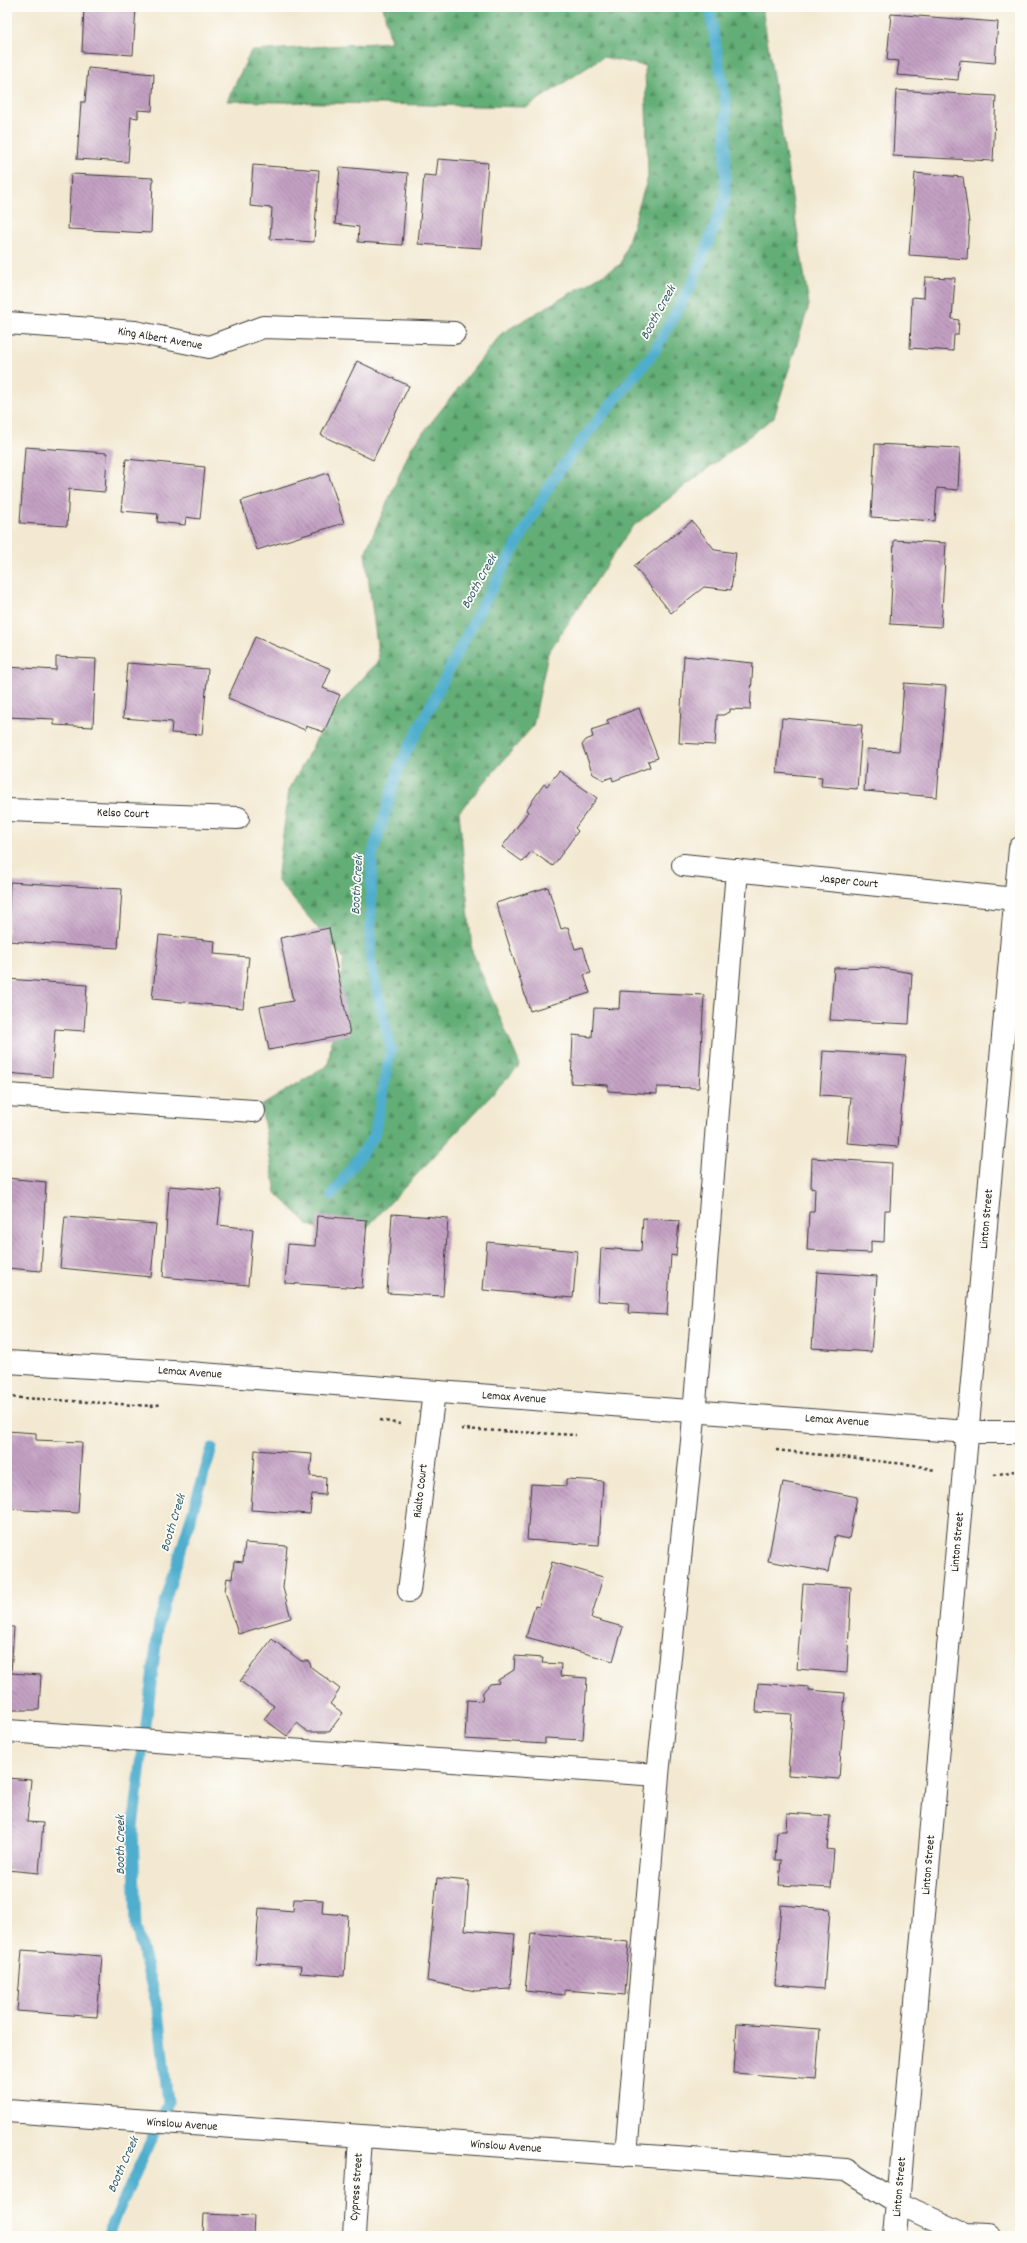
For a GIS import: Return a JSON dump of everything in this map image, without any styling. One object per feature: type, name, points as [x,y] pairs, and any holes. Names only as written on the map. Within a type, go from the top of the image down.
[{"type":"street","name":"King Albert Avenue","points":[[7,323],[135,332],[209,347],[263,327],[454,333]]},
{"type":"street","name":"Kelso Court","points":[[7,810],[238,818]]},
{"type":"street","name":"Linton Street","points":[[895,2236],[1020,848]]},
{"type":"street","name":"Jasper Court","points":[[683,865],[1016,899]]},
{"type":"street","points":[[626,2155],[658,1775],[694,1411],[737,870]]},
{"type":"street","points":[[7,1095],[254,1111]]},
{"type":"street","name":"Lemax Avenue","points":[[7,1362],[189,1373],[694,1411],[922,1426],[968,1432],[1020,1432]]},
{"type":"street","name":"Rialto Court","points":[[408,1591],[434,1392]]},
{"type":"street","points":[[7,1731],[658,1775]]},
{"type":"street","name":"Winslow Avenue","points":[[7,2111],[846,2170],[898,2203],[966,2235],[988,2236]]},
{"type":"street","name":"Cypress Street","points":[[354,2236],[360,2137]]},
{"type":"path","points":[[993,1475],[1020,1470]]},
{"type":"green space","points":[[383,7],[762,7],[809,305],[774,417],[632,527],[548,653],[533,726],[459,812],[472,951],[520,1065],[354,1241],[309,1225],[276,1193],[261,1106],[328,1065],[344,959],[277,880],[289,790],[329,716],[379,660],[365,553],[411,448],[502,333],[621,264],[648,177],[645,66],[603,57],[527,107],[227,101],[251,51],[391,42]]},
{"type":"building","points":[[84,7],[136,7],[133,55],[82,52]]},
{"type":"building","points":[[891,14],[998,22],[995,63],[960,60],[958,80],[897,75],[899,61],[887,60]]},
{"type":"building","points":[[88,68],[154,74],[152,111],[138,110],[138,118],[131,117],[128,162],[77,159],[81,102],[85,102]]},
{"type":"building","points":[[896,90],[996,96],[993,161],[893,156]]},
{"type":"building","points":[[438,159],[488,163],[481,248],[418,244],[424,175],[436,176]]},
{"type":"building","points":[[253,165],[319,170],[314,242],[270,239],[272,208],[250,206]]},
{"type":"building","points":[[340,167],[408,173],[402,245],[358,242],[359,227],[335,224]]},
{"type":"building","points":[[915,173],[963,177],[969,223],[967,259],[909,255]]},
{"type":"building","points":[[71,174],[153,178],[151,233],[68,229]]},
{"type":"building","points":[[925,277],[955,278],[952,319],[959,320],[958,335],[954,335],[953,351],[910,348],[912,297],[924,298]]},
{"type":"building","points":[[357,361],[409,386],[373,460],[321,435]]},
{"type":"building","points":[[875,444],[960,448],[958,490],[937,488],[935,521],[871,517]]},
{"type":"building","points":[[25,447],[107,453],[105,492],[69,489],[67,526],[20,523]]},
{"type":"building","points":[[126,459],[205,467],[200,519],[186,517],[185,525],[157,522],[158,514],[121,511]]},
{"type":"building","points":[[328,473],[344,523],[257,550],[241,501]]},
{"type":"building","points":[[692,521],[715,550],[736,553],[731,590],[704,587],[671,613],[634,566]]},
{"type":"building","points":[[894,540],[946,543],[941,627],[890,624]]},
{"type":"building","points":[[255,637],[331,669],[323,688],[340,695],[324,732],[306,726],[305,730],[228,698]]},
{"type":"building","points":[[684,656],[753,663],[750,710],[730,709],[730,712],[723,715],[717,715],[715,745],[679,743]]},
{"type":"building","points":[[56,657],[96,659],[93,727],[54,725],[54,719],[7,717],[7,667],[56,670]]},
{"type":"building","points":[[127,663],[208,669],[202,735],[171,733],[172,722],[123,718]]},
{"type":"building","points":[[904,683],[946,686],[937,797],[864,791],[867,749],[899,751]]},
{"type":"building","points":[[639,708],[658,758],[648,761],[650,767],[613,781],[612,777],[604,780],[593,774],[582,745],[586,740],[593,737],[591,730],[609,724],[607,720]]},
{"type":"building","points":[[782,718],[862,725],[857,789],[821,786],[822,777],[777,773]]},
{"type":"building","points":[[559,771],[597,798],[575,828],[578,831],[553,866],[531,851],[523,862],[502,847],[528,812],[526,810],[544,784],[547,786]]},
{"type":"building","points":[[10,882],[122,889],[118,948],[7,941]]},
{"type":"building","points":[[548,887],[561,929],[568,927],[575,949],[583,947],[591,973],[584,975],[590,993],[530,1011],[496,903]]},
{"type":"building","points":[[329,928],[350,1034],[269,1050],[260,1007],[293,1001],[280,938]]},
{"type":"building","points":[[159,935],[215,941],[214,954],[249,957],[243,1008],[152,999]]},
{"type":"building","points":[[875,967],[912,973],[909,1024],[830,1020],[834,968]]},
{"type":"building","points":[[8,979],[87,985],[84,1031],[55,1029],[52,1077],[7,1073]]},
{"type":"building","points":[[620,991],[704,995],[699,1088],[657,1087],[657,1094],[608,1091],[608,1085],[571,1083],[573,1035],[592,1037],[594,1008],[619,1009]]},
{"type":"building","points":[[823,1051],[906,1056],[898,1147],[847,1143],[851,1097],[820,1095]]},
{"type":"building","points":[[812,1158],[892,1163],[890,1210],[885,1210],[884,1242],[871,1241],[871,1253],[807,1250],[809,1212],[814,1212],[815,1188],[811,1189]]},
{"type":"building","points":[[7,1178],[46,1182],[41,1271],[7,1268]]},
{"type":"building","points":[[169,1186],[222,1190],[218,1225],[253,1229],[248,1285],[163,1277]]},
{"type":"building","points":[[392,1214],[448,1218],[443,1296],[387,1293]]},
{"type":"building","points":[[317,1216],[367,1220],[362,1288],[285,1283],[288,1244],[315,1246]]},
{"type":"building","points":[[65,1217],[156,1224],[151,1277],[60,1268]]},
{"type":"building","points":[[643,1218],[679,1221],[676,1256],[671,1255],[667,1315],[628,1313],[629,1303],[598,1301],[601,1248],[641,1251]]},
{"type":"building","points":[[487,1242],[577,1251],[573,1298],[483,1290]]},
{"type":"building","points":[[817,1272],[877,1276],[871,1352],[812,1348]]},
{"type":"building","points":[[7,1431],[36,1433],[36,1440],[82,1442],[78,1513],[7,1509]]},
{"type":"building","points":[[255,1450],[312,1454],[310,1476],[326,1477],[325,1495],[312,1494],[310,1514],[251,1510]]},
{"type":"building","points":[[566,1479],[603,1481],[599,1545],[527,1540],[531,1484],[566,1486]]},
{"type":"building","points":[[783,1482],[857,1497],[849,1539],[835,1536],[828,1572],[768,1561]]},
{"type":"building","points":[[245,1543],[287,1546],[283,1588],[291,1618],[238,1634],[225,1591],[227,1578],[232,1579],[234,1561],[243,1562]]},
{"type":"building","points":[[552,1562],[603,1577],[591,1618],[623,1627],[613,1661],[526,1637],[535,1606],[539,1607]]},
{"type":"building","points":[[803,1584],[851,1587],[847,1673],[797,1669]]},
{"type":"building","points":[[7,1627],[14,1627],[11,1673],[41,1675],[39,1710],[7,1710]]},
{"type":"building","points":[[272,1639],[301,1661],[309,1661],[311,1667],[340,1689],[330,1704],[343,1713],[329,1732],[308,1732],[297,1723],[287,1736],[264,1719],[274,1706],[240,1681]]},
{"type":"building","points":[[515,1656],[543,1658],[542,1663],[561,1664],[560,1676],[587,1678],[583,1740],[545,1738],[545,1744],[465,1739],[467,1700],[482,1701],[483,1692],[490,1684],[499,1683],[498,1680],[514,1670]]},
{"type":"building","points":[[758,1683],[809,1687],[809,1690],[845,1693],[839,1779],[788,1775],[792,1714],[756,1712]]},
{"type":"building","points":[[7,1778],[31,1780],[27,1822],[43,1823],[39,1873],[7,1870]]},
{"type":"building","points":[[787,1813],[830,1816],[827,1849],[834,1850],[831,1888],[779,1885],[781,1860],[775,1860],[777,1831],[786,1831]]},
{"type":"building","points":[[437,1878],[469,1881],[465,1930],[515,1934],[510,1989],[475,1991],[427,1981]]},
{"type":"building","points":[[294,1899],[323,1900],[322,1913],[348,1915],[344,1976],[300,1973],[301,1966],[255,1963],[259,1908],[293,1911]]},
{"type":"building","points":[[781,1905],[830,1909],[824,1989],[775,1985]]},
{"type":"building","points":[[531,1933],[629,1942],[625,1995],[565,1990],[565,1995],[525,1991]]},
{"type":"building","points":[[22,1950],[102,1956],[97,2017],[17,2011]]},
{"type":"building","points":[[737,2023],[820,2029],[816,2079],[734,2073]]},
{"type":"building","points":[[204,2214],[254,2216],[253,2236],[203,2236]]},
{"type":"waterway","name":"Booth Creek","points":[[332,1195],[374,1136],[391,1049],[370,960],[372,856],[400,765],[476,617],[552,481],[582,440],[654,352],[692,284],[725,199],[726,105],[711,17],[711,7]]},
{"type":"waterway","name":"Booth Creek","points":[[107,2236],[168,2103],[158,2010],[136,1927],[133,1827],[159,1622],[212,1448]]}]
